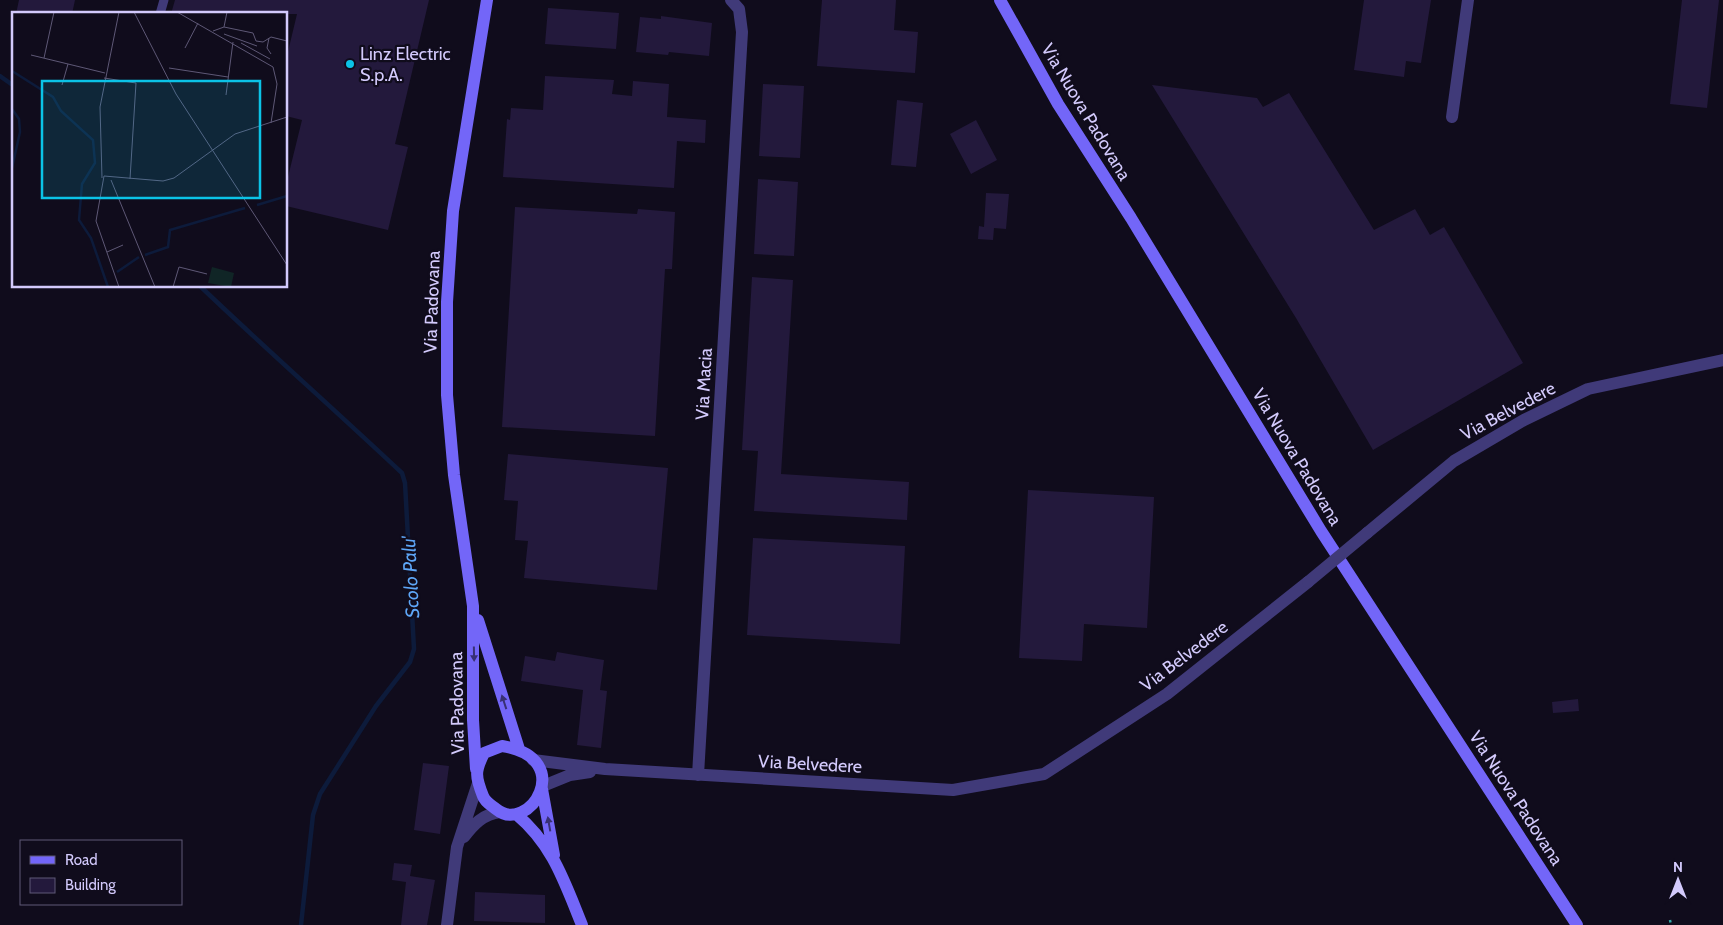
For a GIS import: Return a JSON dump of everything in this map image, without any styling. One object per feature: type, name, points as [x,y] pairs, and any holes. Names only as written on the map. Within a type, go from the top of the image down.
[{"type":"street","name":"Via Padovana","points":[[487,0],[453,210],[447,302],[447,395],[454,475],[473,606],[473,720],[476,769],[478,783],[485,801],[500,812]]},
{"type":"street","name":"Via Macia","points":[[698,775],[742,32],[742,18],[738,9],[730,0]]},
{"type":"street","name":"Via Nuova Padovana","points":[[1000,0],[1058,104],[1131,218],[1321,531],[1577,925]]},
{"type":"street","points":[[1452,117],[1468,0]]},
{"type":"street","name":"Via Belvedere","points":[[533,760],[605,769],[953,790],[1044,774],[1167,694],[1308,582],[1454,461],[1524,420],[1588,389],[1723,360]]},
{"type":"street","name":"Via Padovana","points":[[473,606],[519,748],[502,746],[484,753],[476,769]]},
{"type":"street","points":[[519,748],[533,760],[541,772],[555,860]]},
{"type":"street","name":"Via Belvedere","points":[[542,787],[570,775],[605,769]]},
{"type":"street","points":[[447,925],[457,847],[478,783]]},
{"type":"street","points":[[516,814],[533,805],[542,787]]},
{"type":"street","points":[[457,847],[474,823],[492,813],[516,814],[535,830],[555,860],[582,925]]},
{"type":"path","points":[[1670,920],[1671,925]]},
{"type":"building","points":[[19,0],[75,0],[72,12],[16,12]]},
{"type":"building","points":[[175,0],[429,0],[395,144],[408,147],[388,230],[288,206],[288,177],[302,120],[288,116],[288,52],[297,14],[288,14],[288,12],[172,12]]},
{"type":"building","points":[[822,0],[896,0],[894,30],[918,32],[915,73],[817,66]]},
{"type":"building","points":[[1364,0],[1431,0],[1421,63],[1406,61],[1404,77],[1354,70]]},
{"type":"building","points":[[1682,0],[1719,0],[1707,108],[1670,104]]},
{"type":"building","points":[[548,8],[619,13],[616,49],[545,44]]},
{"type":"building","points":[[661,16],[712,23],[709,56],[669,52],[668,55],[636,52],[640,17],[661,19]]},
{"type":"building","points":[[545,76],[614,80],[612,94],[632,96],[633,81],[669,84],[667,117],[706,120],[705,143],[677,141],[674,188],[503,177],[507,119],[510,120],[511,108],[543,110]]},
{"type":"building","points":[[763,84],[804,86],[800,158],[759,156]]},
{"type":"building","points":[[1152,85],[1257,98],[1263,107],[1289,93],[1374,230],[1415,209],[1430,235],[1444,227],[1523,363],[1373,450],[1296,318]]},
{"type":"building","points":[[897,100],[923,103],[916,167],[891,165]]},
{"type":"building","points":[[976,120],[997,160],[971,174],[950,134]]},
{"type":"building","points":[[758,179],[798,182],[794,256],[754,254]]},
{"type":"building","points":[[986,193],[1009,194],[1006,229],[994,228],[993,240],[978,239],[979,226],[984,227]]},
{"type":"building","points":[[515,207],[637,214],[638,209],[675,212],[672,269],[665,269],[655,436],[502,427]]},
{"type":"building","points":[[752,277],[793,280],[781,474],[909,482],[907,520],[754,511],[758,451],[742,450]]},
{"type":"building","points":[[508,454],[668,468],[657,590],[524,578],[528,541],[515,540],[518,501],[504,500]]},
{"type":"building","points":[[1028,490],[1154,497],[1147,628],[1084,624],[1082,661],[1019,658]]},
{"type":"building","points":[[753,538],[905,546],[900,644],[747,635]]},
{"type":"building","points":[[557,652],[604,660],[600,690],[607,691],[601,748],[577,745],[583,690],[521,681],[525,656],[555,661]]},
{"type":"building","points":[[1578,699],[1579,711],[1553,713],[1552,702]]},
{"type":"building","points":[[423,763],[449,766],[440,834],[414,830]]},
{"type":"building","points":[[394,863],[412,865],[410,876],[435,880],[427,925],[401,925],[406,882],[392,880]]},
{"type":"building","points":[[475,892],[545,895],[545,923],[474,921]]},
{"type":"waterway","name":"Scolo Palu'","points":[[0,76],[12,85]]},
{"type":"waterway","name":"Scolo Palu'","points":[[202,288],[402,473],[405,483],[414,649],[410,662],[376,706],[320,794],[313,815],[301,925]]},
{"type":"place","name":"Linz Electric S.p.A.","points":[[350,64]]}]
